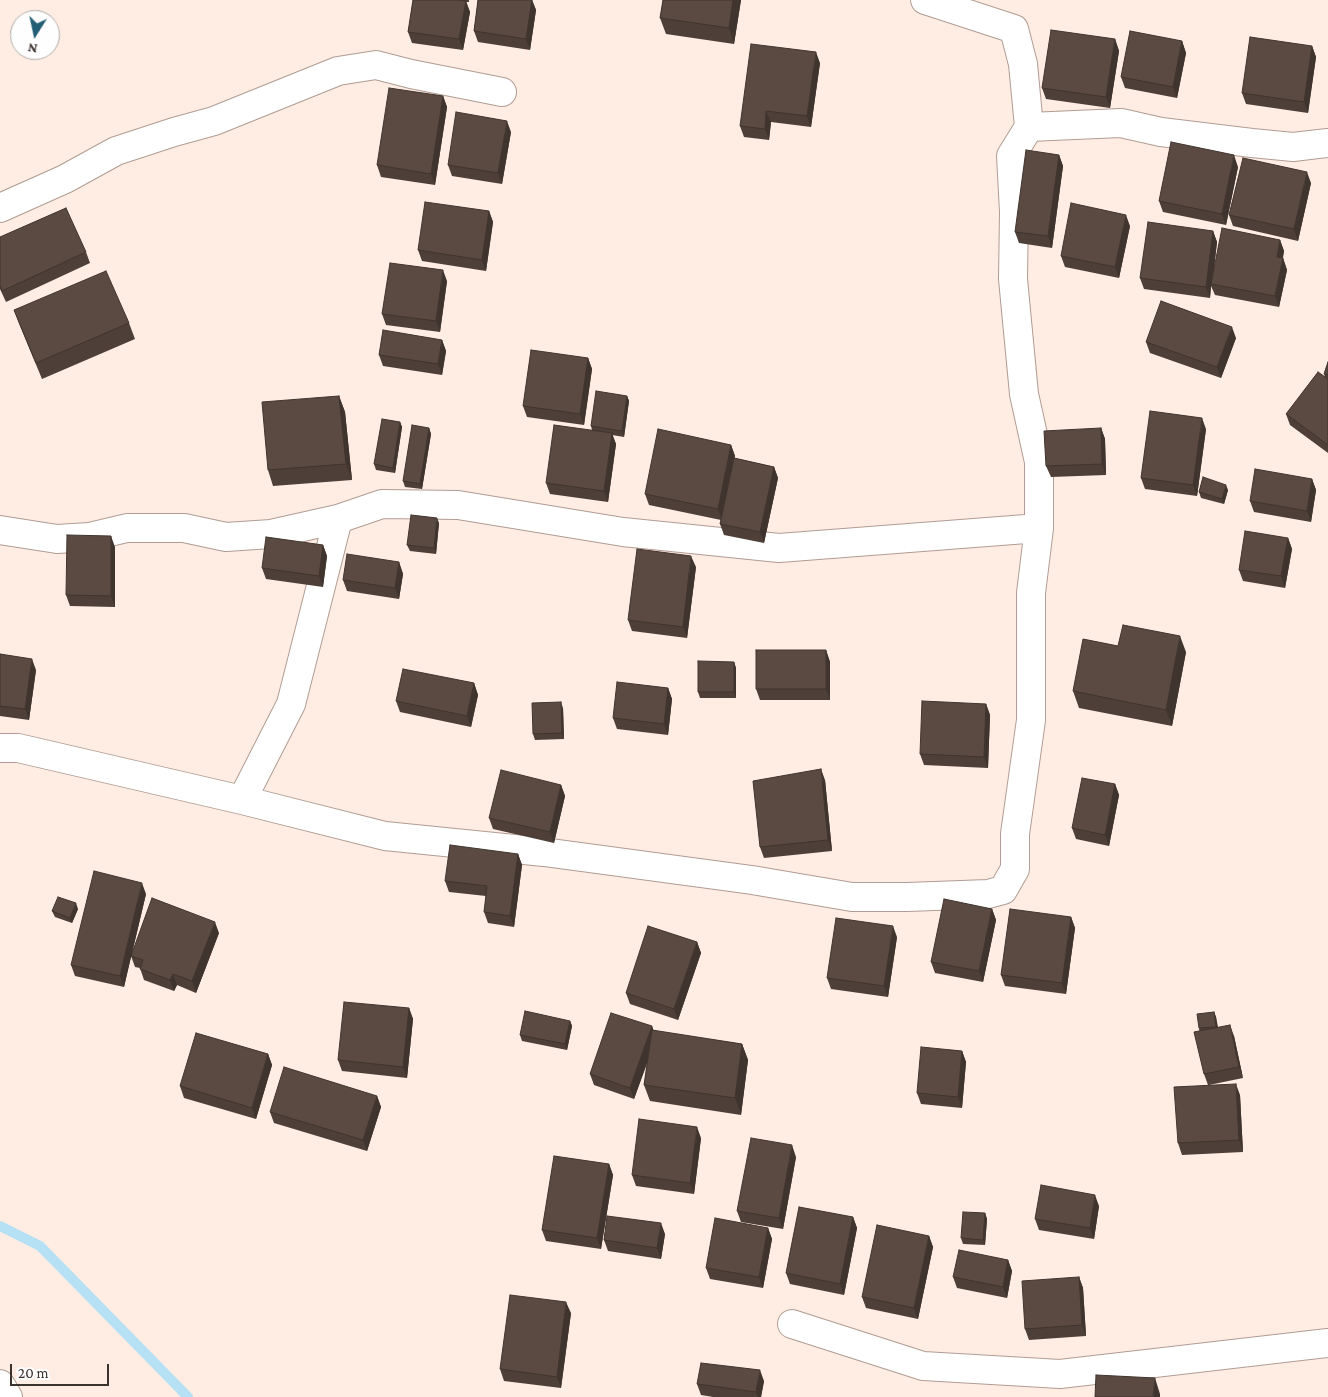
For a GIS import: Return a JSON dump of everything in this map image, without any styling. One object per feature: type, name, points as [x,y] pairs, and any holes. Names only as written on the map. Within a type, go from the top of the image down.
[{"type":"street","points":[[0,748],[18,748],[242,800],[385,836],[544,852],[752,880],[852,897],[988,894],[1003,890],[1015,869],[1015,834],[1032,720],[1031,593],[1039,528],[1039,462],[1024,394],[1013,278],[1014,212],[1011,156],[1029,127],[1023,64],[1014,29],[925,0]]},
{"type":"street","points":[[0,208],[66,179],[116,151],[214,121],[338,71],[376,65],[502,92]]},
{"type":"street","points":[[1029,127],[1121,123],[1161,132],[1293,147],[1328,143]]},
{"type":"street","points":[[0,530],[57,539],[90,537],[127,528],[184,528],[226,537],[271,534],[338,519],[382,504],[458,505],[623,532],[779,548],[1039,528]]},
{"type":"street","points":[[242,800],[291,704],[338,519]]},
{"type":"street","points":[[792,1324],[923,1366],[1060,1374],[1328,1343]]},
{"type":"street","points":[[0,1384],[8,1397]]},
{"type":"building","points":[[413,0],[466,1],[459,39],[408,32]]},
{"type":"building","points":[[478,0],[532,0],[526,39],[474,31]]},
{"type":"building","points":[[663,0],[733,0],[729,28],[660,18]]},
{"type":"building","points":[[1051,30],[1115,39],[1106,97],[1042,88]]},
{"type":"building","points":[[1130,31],[1182,41],[1173,87],[1121,77]]},
{"type":"building","points":[[1250,37],[1312,46],[1304,102],[1242,93]]},
{"type":"building","points":[[751,44],[816,52],[807,116],[766,111],[765,129],[740,126]]},
{"type":"building","points":[[389,88],[443,96],[431,174],[377,165]]},
{"type":"building","points":[[456,112],[507,121],[498,173],[448,165]]},
{"type":"building","points":[[1171,142],[1234,155],[1222,214],[1159,201]]},
{"type":"building","points":[[1026,150],[1059,155],[1048,236],[1015,232]]},
{"type":"building","points":[[1243,158],[1307,172],[1294,229],[1229,215]]},
{"type":"building","points":[[425,202],[489,211],[482,260],[418,250]]},
{"type":"building","points":[[1071,203],[1126,215],[1115,267],[1061,256]]},
{"type":"building","points":[[66,208],[86,252],[2,291],[0,286],[0,237]]},
{"type":"building","points":[[1148,222],[1213,231],[1206,287],[1140,278]]},
{"type":"building","points":[[1222,228],[1280,240],[1277,257],[1283,258],[1275,296],[1211,284]]},
{"type":"building","points":[[390,263],[443,270],[436,321],[382,314]]},
{"type":"building","points":[[106,271],[129,323],[36,363],[14,310]]},
{"type":"building","points":[[1161,301],[1232,327],[1217,367],[1146,342]]},
{"type":"building","points":[[383,330],[442,340],[438,364],[379,355]]},
{"type":"building","points":[[531,350],[588,358],[580,414],[523,406]]},
{"type":"building","points":[[1328,362],[1328,375],[1324,374]]},
{"type":"building","points":[[1318,372],[1328,379],[1328,445],[1286,414]]},
{"type":"building","points":[[596,391],[627,396],[622,431],[591,426]]},
{"type":"building","points":[[339,396],[346,464],[268,470],[262,402]]},
{"type":"building","points":[[1150,411],[1202,418],[1193,485],[1141,478]]},
{"type":"building","points":[[382,419],[400,422],[393,468],[374,464]]},
{"type":"building","points":[[412,425],[429,428],[420,484],[403,481]]},
{"type":"building","points":[[554,425],[612,433],[604,491],[546,483]]},
{"type":"building","points":[[1101,428],[1102,464],[1046,466],[1044,431]]},
{"type":"building","points":[[658,429],[731,445],[718,509],[645,494]]},
{"type":"building","points":[[734,458],[774,467],[760,532],[720,524]]},
{"type":"building","points":[[1255,469],[1312,479],[1307,511],[1250,501]]},
{"type":"building","points":[[1203,477],[1226,485],[1222,499],[1199,492]]},
{"type":"building","points":[[411,515],[437,518],[434,548],[407,545]]},
{"type":"building","points":[[1245,531],[1288,538],[1281,576],[1239,570]]},
{"type":"building","points":[[67,535],[111,536],[111,596],[66,595]]},
{"type":"building","points":[[266,537],[323,545],[319,576],[262,568]]},
{"type":"building","points":[[637,549],[691,556],[683,627],[628,620]]},
{"type":"building","points":[[347,554],[399,562],[395,588],[343,580]]},
{"type":"building","points":[[1123,625],[1180,636],[1166,710],[1073,691],[1083,639],[1118,646]]},
{"type":"building","points":[[756,650],[826,650],[826,689],[756,689]]},
{"type":"building","points":[[0,654],[32,659],[25,709],[0,706]]},
{"type":"building","points":[[698,661],[734,662],[734,692],[698,692]]},
{"type":"building","points":[[403,669],[474,683],[467,716],[396,701]]},
{"type":"building","points":[[617,682],[668,688],[664,724],[613,718]]},
{"type":"building","points":[[922,701],[986,704],[984,757],[920,754]]},
{"type":"building","points":[[561,702],[562,733],[533,734],[532,703]]},
{"type":"building","points":[[821,769],[828,840],[760,847],[753,781]]},
{"type":"building","points":[[501,770],[561,785],[550,832],[489,818]]},
{"type":"building","points":[[1082,778],[1115,784],[1105,835],[1072,828]]},
{"type":"building","points":[[450,845],[518,854],[510,916],[484,912],[487,886],[445,881]]},
{"type":"building","points":[[94,871],[142,883],[120,976],[71,965]]},
{"type":"building","points":[[58,897],[76,903],[70,918],[52,911]]},
{"type":"building","points":[[152,898],[215,922],[192,981],[173,974],[170,980],[140,969],[143,960],[131,956]]},
{"type":"building","points":[[944,899],[992,909],[979,971],[931,962]]},
{"type":"building","points":[[1010,909],[1071,917],[1062,983],[1001,975]]},
{"type":"building","points":[[836,918],[893,926],[884,986],[827,978]]},
{"type":"building","points":[[648,926],[697,942],[674,1009],[626,993]]},
{"type":"building","points":[[344,1002],[409,1008],[403,1067],[338,1060]]},
{"type":"building","points":[[525,1011],[570,1021],[565,1044],[520,1035]]},
{"type":"building","points":[[1214,1012],[1216,1027],[1199,1028],[1197,1014]]},
{"type":"building","points":[[611,1013],[652,1026],[630,1088],[590,1074]]},
{"type":"building","points":[[1230,1025],[1239,1067],[1204,1074],[1194,1032]]},
{"type":"building","points":[[652,1030],[742,1044],[735,1098],[644,1085]]},
{"type":"building","points":[[196,1033],[268,1054],[252,1108],[180,1086]]},
{"type":"building","points":[[921,1047],[962,1051],[958,1097],[917,1093]]},
{"type":"building","points":[[284,1067],[377,1096],[363,1140],[270,1112]]},
{"type":"building","points":[[1236,1084],[1239,1140],[1178,1143],[1174,1087]]},
{"type":"building","points":[[639,1119],[697,1127],[690,1183],[632,1175]]},
{"type":"building","points":[[751,1138],[792,1145],[779,1218],[737,1211]]},
{"type":"building","points":[[554,1156],[609,1164],[597,1238],[542,1230]]},
{"type":"building","points":[[1041,1185],[1095,1195],[1090,1228],[1035,1219]]},
{"type":"building","points":[[799,1207],[853,1217],[840,1284],[786,1273]]},
{"type":"building","points":[[963,1212],[985,1213],[983,1240],[961,1238]]},
{"type":"building","points":[[607,1216],[661,1223],[657,1248],[604,1240]]},
{"type":"building","points":[[715,1218],[768,1228],[759,1277],[706,1268]]},
{"type":"building","points":[[877,1225],[929,1236],[914,1308],[862,1297]]},
{"type":"building","points":[[959,1250],[1008,1260],[1003,1287],[953,1277]]},
{"type":"building","points":[[1079,1277],[1082,1325],[1025,1329],[1022,1281]]},
{"type":"building","points":[[510,1295],[566,1302],[557,1377],[500,1369]]},
{"type":"building","points":[[701,1363],[760,1370],[756,1392],[697,1384]]},
{"type":"building","points":[[1096,1375],[1155,1378],[1153,1397],[1095,1397]]},
{"type":"waterway","points":[[0,1226],[40,1246],[188,1397]]}]
